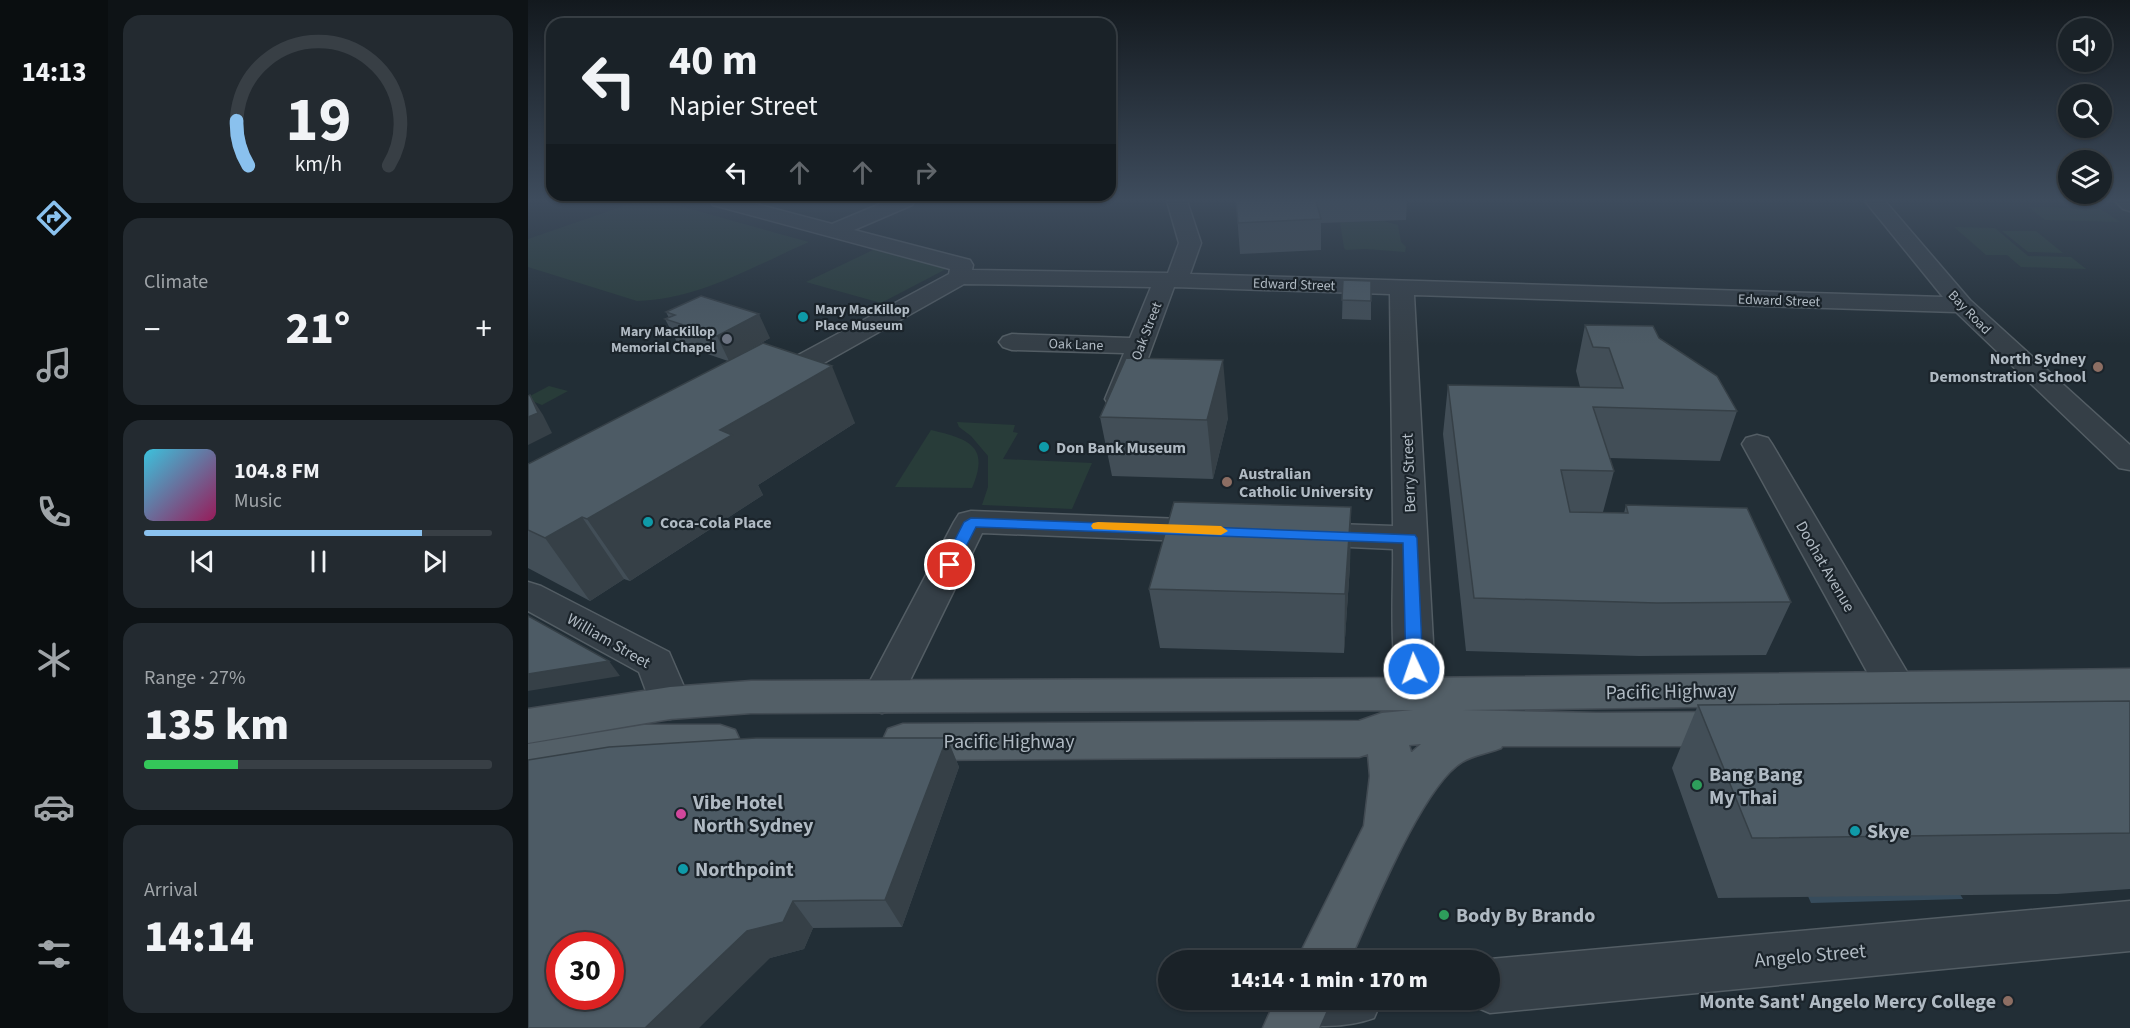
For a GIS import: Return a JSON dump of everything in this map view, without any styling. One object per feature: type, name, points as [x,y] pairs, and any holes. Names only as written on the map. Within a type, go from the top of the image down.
[{"type":"main road","name":"Pacific Highway","points":[[528,726],[670,703],[751,697],[1419,694],[2130,685]]},
{"type":"main road","name":"Pacific Highway","points":[[1213,695],[1269,717],[1345,717],[1360,719],[1382,730]]},
{"type":"main road","name":"Pacific Highway","points":[[870,742],[1359,739],[1382,730],[1463,727],[1664,731],[1766,729]]},
{"type":"main road","points":[[1328,950],[1387,829],[1427,765],[1448,748],[1516,729]]},
{"type":"main road","points":[[1382,730],[1391,750],[1392,772],[1387,829]]},
{"type":"main road","points":[[528,763],[644,743],[763,742]]},
{"type":"street","points":[[751,392],[960,277],[962,265],[902,249]]},
{"type":"street","name":"Oak Street","points":[[1112,416],[1140,346],[1187,249]]},
{"type":"street","name":"Bay Road","points":[[1915,249],[1962,305],[2130,461]]},
{"type":"street","name":"Edward Street","points":[[960,277],[1171,280],[1962,305]]},
{"type":"street","name":"Berry Street","points":[[1402,288],[1414,660],[1419,694]]},
{"type":"street","name":"Oak Lane","points":[[1012,342],[1140,346]]},
{"type":"street","name":"Doohat Avenue","points":[[1756,444],[1896,688]]},
{"type":"street","points":[[882,697],[971,522],[1245,532]]},
{"type":"street","points":[[1281,533],[1410,538]]},
{"type":"street","name":"William Street","points":[[528,595],[655,663],[670,703]]},
{"type":"street","name":"Angelo Street","points":[[1500,985],[2130,926]]},
{"type":"green space","points":[[528,249],[794,249],[704,288],[682,295],[637,301],[528,267]]},
{"type":"green space","points":[[875,249],[948,268],[881,303],[806,282]]},
{"type":"green space","points":[[1345,249],[1406,249],[1405,252]]},
{"type":"green space","points":[[1979,249],[2020,249],[2028,256],[2071,257],[2086,269],[2021,267],[2007,255],[1986,255]]},
{"type":"green space","points":[[2024,249],[2058,249],[2063,253],[2028,252]]},
{"type":"green space","points":[[549,386],[568,391],[542,405],[528,397]]},
{"type":"green space","points":[[957,422],[1015,425],[1013,432],[1018,433],[1003,459],[1092,463],[1072,509],[982,505],[988,487],[988,456],[971,436],[959,427]]},
{"type":"green space","points":[[931,430],[956,437],[973,447],[979,462],[972,488],[895,487]]},
{"type":"water","points":[[1796,869],[1950,878],[1963,899],[1811,903]]},
{"type":"building","points":[[1343,280],[1371,281],[1371,301],[1342,300]]},
{"type":"building","points":[[701,296],[759,314],[717,336],[665,319],[675,315],[666,312]]},
{"type":"building","points":[[1585,325],[1653,326],[1659,338],[1717,376],[1737,411],[1593,407],[1614,471],[1561,470],[1570,512],[1628,513],[1626,505],[1747,508],[1791,602],[1657,603],[1474,598],[1448,385],[1623,388],[1609,348],[1593,347]]},
{"type":"building","points":[[763,343],[832,366],[720,430],[732,435],[587,519],[582,517],[545,538],[528,530],[528,464]]},
{"type":"building","points":[[1126,358],[1223,360],[1207,420],[1100,417]]},
{"type":"building","points":[[530,395],[538,413],[528,417],[528,396]]},
{"type":"building","points":[[1174,502],[1351,507],[1345,594],[1149,589]]},
{"type":"building","points":[[528,616],[609,661],[528,674]]},
{"type":"building","points":[[2130,701],[2130,833],[1752,838],[1698,705]]},
{"type":"building","name":"Northpoint","points":[[756,738],[947,738],[885,900],[793,901],[783,922],[747,931],[645,1028],[528,1028],[528,760],[609,747]]},
{"type":"slow traffic","points":[[1098,526],[1221,531]]},
{"type":"place","name":"Mary MacKillop Place Museum","points":[[803,317]]},
{"type":"place","name":"Mary MacKillop Memorial Chapel","points":[[727,339]]},
{"type":"place","name":"North Sydney Demonstration School","points":[[2098,367]]},
{"type":"place","name":"Don Bank Museum","points":[[1044,447]]},
{"type":"place","name":"Australian Catholic University","points":[[1227,482]]},
{"type":"place","name":"Coca-Cola Place","points":[[648,522]]},
{"type":"place","name":"Bang Bang My Thai","points":[[1697,785]]},
{"type":"place","name":"Vibe Hotel North Sydney","points":[[681,814]]},
{"type":"place","name":"Skye","points":[[1855,831]]},
{"type":"place","name":"Northpoint","points":[[683,869]]},
{"type":"place","name":"Body By Brando","points":[[1444,915]]},
{"type":"place","name":"Monte Sant' Angelo Mercy College","points":[[2008,1001]]},
{"type":"route","points":[[950,565],[971,522],[1410,538],[1414,669]]}]
